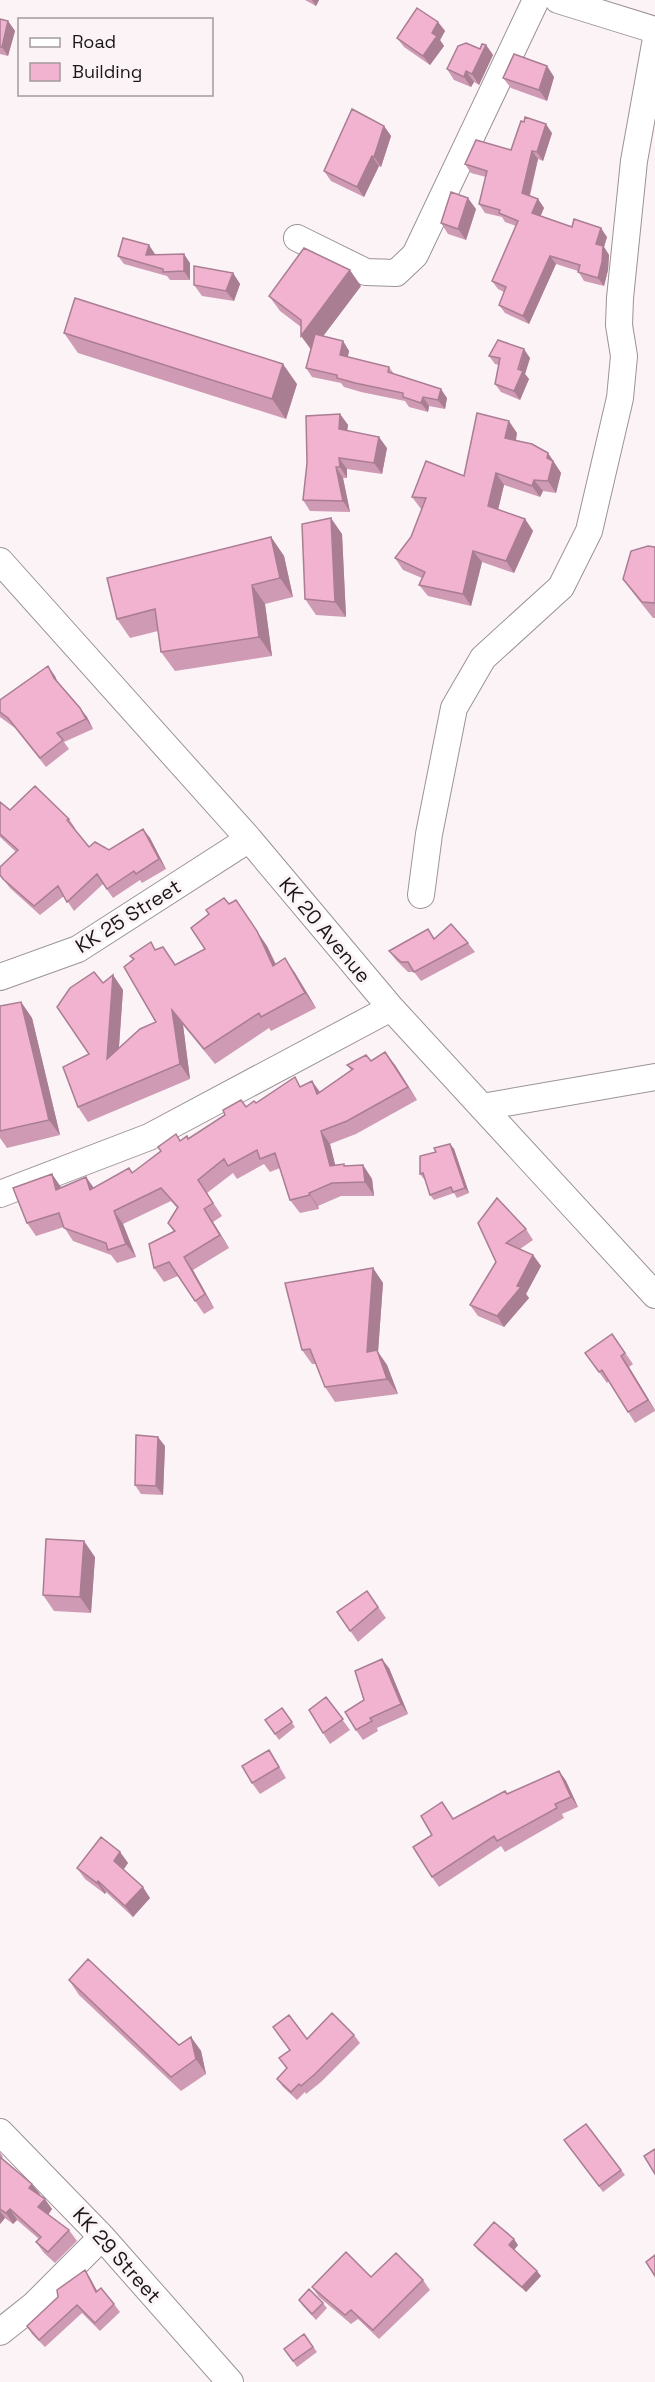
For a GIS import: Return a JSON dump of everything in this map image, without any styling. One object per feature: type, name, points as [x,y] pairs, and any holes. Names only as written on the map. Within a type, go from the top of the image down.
[{"type":"street","points":[[297,238],[366,272],[396,273],[415,255],[536,0]]},
{"type":"street","points":[[558,0],[655,30]]},
{"type":"street","points":[[422,895],[429,834],[454,708],[483,658],[561,586],[589,531],[620,398],[624,356],[619,325],[620,298],[634,160],[655,44]]},
{"type":"street","name":"KK 20 Avenue","points":[[0,561],[249,839],[391,1008],[655,1295]]},
{"type":"street","name":"KK 25 Street","points":[[0,977],[78,949],[249,839]]},
{"type":"street","points":[[0,1194],[149,1137],[391,1008]]},
{"type":"street","points":[[482,1107],[655,1077]]},
{"type":"street","name":"KK 29 Street","points":[[0,2132],[102,2236],[230,2382]]},
{"type":"street","points":[[0,2332],[34,2305],[102,2236]]},
{"type":"building","points":[[417,8],[438,22],[432,33],[437,36],[423,56],[397,38]]},
{"type":"building","points":[[0,19],[8,21],[2,47],[0,47]]},
{"type":"building","points":[[466,43],[480,49],[482,44],[486,45],[472,74],[466,71],[464,77],[447,69],[458,46]]},
{"type":"building","points":[[514,54],[547,66],[539,90],[503,78]]},
{"type":"building","points":[[352,109],[384,126],[374,157],[372,156],[357,187],[324,171]]},
{"type":"building","points":[[525,117],[546,124],[537,152],[532,151],[522,193],[538,199],[532,213],[572,227],[574,219],[601,228],[596,244],[603,246],[598,278],[578,272],[580,265],[550,256],[523,316],[499,305],[506,287],[492,281],[518,221],[499,213],[500,210],[479,204],[487,171],[465,164],[476,140],[511,150],[521,121],[524,122]]},
{"type":"building","points":[[451,192],[468,198],[458,229],[441,223]]},
{"type":"building","points":[[123,238],[149,245],[146,255],[184,254],[184,271],[163,272],[163,269],[118,256]]},
{"type":"building","points":[[304,248],[350,270],[301,336],[301,320],[269,296]]},
{"type":"building","points":[[194,266],[233,273],[226,291],[194,285]]},
{"type":"building","points":[[75,298],[283,364],[272,399],[64,333]]},
{"type":"building","points":[[315,334],[343,341],[340,355],[389,367],[388,372],[441,389],[438,400],[423,397],[421,403],[403,397],[403,393],[355,383],[337,378],[337,375],[306,368]]},
{"type":"building","points":[[498,340],[524,349],[518,369],[523,371],[514,391],[495,384],[500,358],[489,356]]},
{"type":"building","points":[[477,413],[509,421],[505,438],[532,444],[548,453],[547,458],[553,461],[548,481],[534,480],[532,486],[496,473],[488,506],[525,519],[506,561],[473,551],[463,594],[419,585],[425,572],[395,558],[411,537],[426,498],[412,497],[426,461],[464,476]]},
{"type":"building","points":[[340,414],[339,429],[379,437],[374,463],[339,458],[340,467],[336,467],[343,501],[303,500],[307,463],[306,416]]},
{"type":"building","points":[[331,518],[335,602],[305,599],[302,524]]},
{"type":"building","points":[[271,537],[280,578],[252,585],[259,637],[161,652],[155,609],[117,619],[107,578]]},
{"type":"building","points":[[648,546],[655,547],[655,603],[642,602],[623,579],[631,551]]},
{"type":"building","points":[[48,666],[54,678],[80,708],[86,719],[57,733],[63,740],[40,758],[8,718],[0,712],[0,700]]},
{"type":"building","points":[[35,786],[69,819],[67,820],[89,847],[95,842],[109,850],[143,829],[159,859],[136,874],[134,871],[107,889],[97,874],[67,902],[58,886],[34,906],[0,875],[0,867],[18,850],[0,834],[0,802],[10,810]]},
{"type":"building","points":[[224,898],[229,904],[236,900],[257,931],[273,966],[285,958],[305,993],[261,1017],[259,1013],[204,1049],[172,1010],[180,1064],[78,1107],[63,1067],[89,1054],[57,1007],[70,988],[94,972],[103,983],[113,975],[107,1059],[140,1029],[156,1022],[124,967],[134,959],[130,956],[151,942],[155,950],[163,947],[175,965],[205,949],[191,928],[209,914],[206,910]]},
{"type":"building","points":[[451,924],[468,943],[414,972],[408,962],[401,962],[389,951],[428,929],[434,939]]},
{"type":"building","points":[[21,1002],[49,1120],[0,1131],[0,1006]]},
{"type":"building","points":[[385,1052],[408,1087],[347,1121],[321,1131],[330,1166],[363,1165],[365,1182],[332,1183],[309,1193],[310,1195],[290,1200],[275,1153],[260,1159],[257,1150],[228,1166],[224,1159],[198,1180],[213,1203],[204,1209],[220,1235],[184,1257],[205,1294],[195,1301],[169,1262],[154,1268],[149,1244],[175,1231],[168,1223],[178,1207],[161,1188],[114,1211],[126,1244],[108,1250],[106,1243],[64,1228],[59,1213],[27,1223],[13,1188],[52,1174],[56,1190],[86,1177],[90,1190],[129,1168],[132,1173],[161,1151],[158,1147],[176,1134],[180,1141],[187,1136],[188,1139],[225,1115],[223,1110],[241,1100],[246,1107],[254,1101],[256,1103],[295,1077],[300,1087],[312,1081],[317,1094],[353,1069],[347,1065],[366,1055],[371,1061]]},
{"type":"building","points":[[450,1144],[465,1188],[453,1192],[451,1187],[430,1195],[423,1173],[420,1174],[420,1156],[436,1152],[434,1148]]},
{"type":"building","points":[[497,1198],[526,1229],[506,1243],[533,1255],[517,1286],[521,1287],[497,1316],[470,1305],[496,1262],[478,1223]]},
{"type":"building","points":[[373,1268],[367,1352],[377,1350],[387,1379],[325,1387],[310,1349],[302,1350],[285,1283]]},
{"type":"building","points":[[612,1334],[625,1353],[621,1356],[648,1400],[628,1412],[602,1370],[599,1372],[585,1353]]},
{"type":"building","points":[[136,1435],[158,1437],[156,1486],[135,1485]]},
{"type":"building","points":[[46,1539],[84,1541],[80,1597],[43,1595]]},
{"type":"building","points":[[367,1591],[378,1607],[350,1631],[337,1612]]},
{"type":"building","points":[[382,1659],[401,1704],[370,1718],[372,1721],[356,1730],[345,1712],[364,1700],[355,1671]]},
{"type":"building","points":[[326,1697],[343,1719],[323,1733],[309,1710]]},
{"type":"building","points":[[282,1708],[292,1722],[275,1734],[265,1720]]},
{"type":"building","points":[[269,1750],[279,1767],[252,1783],[242,1766]]},
{"type":"building","points":[[559,1771],[571,1797],[555,1804],[557,1808],[497,1841],[494,1836],[432,1877],[413,1847],[432,1835],[421,1816],[442,1802],[453,1819],[505,1791],[507,1794]]},
{"type":"building","points":[[101,1837],[120,1852],[114,1861],[143,1887],[125,1906],[98,1881],[97,1883],[77,1868]]},
{"type":"building","points":[[88,1959],[179,2045],[191,2037],[196,2059],[171,2077],[69,1980]]},
{"type":"building","points":[[332,2013],[354,2035],[315,2074],[291,2092],[277,2079],[287,2068],[279,2058],[290,2050],[273,2027],[289,2015],[307,2039]]},
{"type":"building","points":[[586,2124],[621,2170],[599,2186],[564,2140]]},
{"type":"building","points":[[655,2149],[655,2174],[644,2156]]},
{"type":"building","points":[[0,2157],[32,2184],[29,2188],[45,2199],[38,2207],[69,2230],[48,2252],[36,2242],[41,2237],[10,2209],[6,2213],[0,2209]]},
{"type":"building","points":[[494,2222],[514,2239],[509,2245],[537,2271],[522,2287],[474,2245]]},
{"type":"building","points":[[346,2252],[371,2277],[396,2253],[423,2280],[373,2330],[351,2310],[345,2315],[312,2287]]},
{"type":"building","points":[[655,2255],[655,2276],[646,2262]]},
{"type":"building","points":[[85,2270],[96,2292],[101,2288],[114,2304],[95,2323],[77,2305],[39,2340],[27,2326],[58,2297],[57,2290]]},
{"type":"building","points":[[309,2289],[323,2303],[312,2314],[299,2300]]},
{"type":"building","points":[[304,2334],[313,2347],[293,2361],[284,2349]]}]
